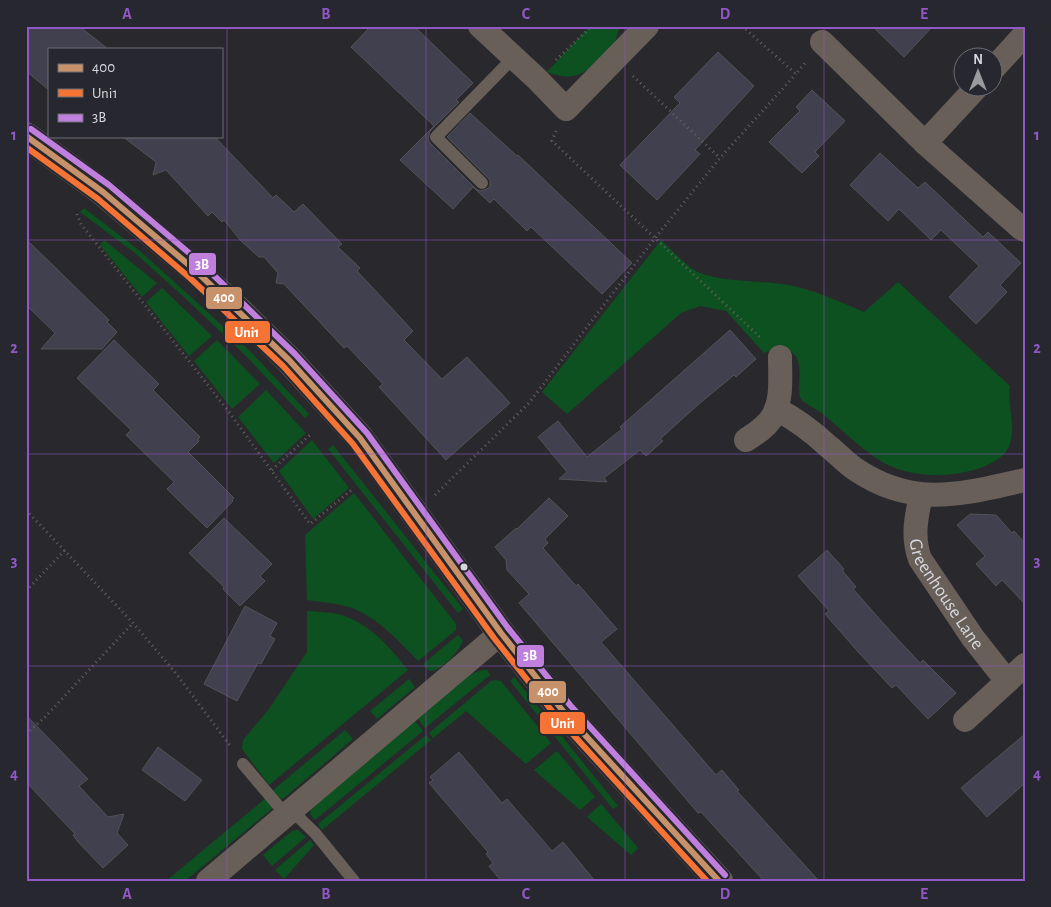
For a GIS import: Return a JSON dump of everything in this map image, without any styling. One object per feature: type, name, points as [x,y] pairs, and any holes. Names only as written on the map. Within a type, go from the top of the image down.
[{"type":"main road","points":[[26,136],[103,192],[196,271],[289,360],[360,438],[500,633],[563,711],[719,881]]},
{"type":"street","points":[[480,26],[566,109],[647,26]]},
{"type":"street","points":[[1004,57],[1025,34]]},
{"type":"street","points":[[822,42],[925,143],[1025,230]]},
{"type":"street","points":[[925,143],[967,98]]},
{"type":"street","points":[[746,440],[771,419],[776,409],[780,392],[780,357]]},
{"type":"street","points":[[776,409],[794,418],[862,473],[885,486],[921,495],[971,492],[1025,480]]},
{"type":"street","name":"Greenhouse Lane","points":[[921,495],[914,531],[920,559],[974,638],[1007,681]]},
{"type":"street","points":[[208,881],[500,633]]},
{"type":"street","points":[[964,720],[1025,665]]},
{"type":"lane","points":[[482,183],[436,137],[513,58]]},
{"type":"lane","points":[[243,764],[288,813],[315,833],[354,881]]},
{"type":"path","points":[[537,79],[592,26]]},
{"type":"path","points":[[742,26],[796,74]]},
{"type":"path","points":[[415,515],[528,403],[655,238],[720,158],[796,74],[822,42]]},
{"type":"path","points":[[615,59],[720,158]]},
{"type":"path","points":[[566,109],[552,140],[780,357]]},
{"type":"path","points":[[77,214],[81,224],[272,470],[310,524],[354,488]]},
{"type":"path","points":[[272,470],[311,434]]},
{"type":"path","points":[[26,510],[133,622],[174,672],[243,764]]},
{"type":"path","points":[[26,591],[65,550]]},
{"type":"path","points":[[26,734],[45,717],[133,622]]},
{"type":"green space","points":[[590,26],[620,26],[615,42],[586,70],[569,76],[559,76],[547,72]]},
{"type":"green space","points":[[84,208],[140,251],[190,296],[251,352],[309,414],[305,418],[246,356],[186,299],[136,254],[80,212]]},
{"type":"green space","points":[[104,240],[157,283],[142,297],[100,245]]},
{"type":"green space","points":[[661,240],[694,270],[708,276],[799,287],[864,312],[898,282],[1010,386],[1012,436],[1006,452],[996,461],[983,467],[957,474],[928,475],[901,470],[888,465],[869,453],[823,414],[801,399],[799,395],[798,361],[792,352],[778,347],[764,353],[726,311],[700,306],[681,313],[567,414],[542,392]]},
{"type":"green space","points":[[162,288],[212,336],[189,356],[146,302]]},
{"type":"green space","points":[[217,340],[260,384],[232,409],[194,361]]},
{"type":"green space","points":[[266,390],[306,433],[274,463],[238,417]]},
{"type":"green space","points":[[312,440],[349,488],[313,519],[279,471]]},
{"type":"green space","points":[[333,445],[463,609],[458,613],[328,449]]},
{"type":"green space","points":[[354,493],[456,624],[456,630],[418,661],[378,623],[359,611],[338,604],[307,600],[305,535]]},
{"type":"green space","points":[[307,611],[338,614],[359,623],[377,636],[408,670],[269,785],[242,749],[243,740],[269,709],[307,652]]},
{"type":"green space","points":[[458,635],[463,641],[454,655],[444,665],[429,671],[423,664]]},
{"type":"green space","points":[[487,670],[490,675],[425,728],[418,719],[471,674]]},
{"type":"green space","points":[[514,677],[618,806],[613,809],[510,681]]},
{"type":"green space","points":[[409,679],[415,687],[377,719],[370,711]]},
{"type":"green space","points":[[491,681],[501,681],[551,743],[526,764],[466,711],[433,738],[429,733]]},
{"type":"green space","points":[[415,721],[423,731],[315,820],[310,814],[311,809]]},
{"type":"green space","points":[[345,730],[353,739],[284,798],[280,799],[272,791]]},
{"type":"green space","points":[[426,735],[431,740],[322,830],[318,824]]},
{"type":"green space","points":[[557,751],[595,797],[580,810],[534,770]]},
{"type":"green space","points":[[266,798],[274,807],[185,881],[166,881]]},
{"type":"green space","points":[[601,804],[638,848],[631,855],[587,817]]},
{"type":"green space","points":[[298,830],[306,837],[272,866],[263,855],[292,831]]},
{"type":"green space","points":[[310,840],[314,845],[284,879],[275,870]]},
{"type":"building","points":[[26,26],[79,26],[107,48],[48,48],[48,89],[26,71]]},
{"type":"building","points":[[371,26],[414,26],[473,83],[456,100],[459,102],[430,131],[428,139],[476,189],[480,191],[487,189],[490,186],[490,180],[447,137],[470,113],[518,155],[632,263],[602,294],[531,227],[527,231],[494,199],[490,203],[473,187],[453,209],[400,160],[434,126],[351,47]]},
{"type":"building","points":[[872,26],[933,26],[904,57]]},
{"type":"building","points":[[718,52],[754,86],[695,150],[700,154],[657,200],[620,165],[680,103],[674,97]]},
{"type":"building","points":[[812,90],[845,121],[815,152],[819,156],[802,173],[769,142],[800,111],[796,107]]},
{"type":"building","points":[[125,138],[216,138],[273,198],[276,195],[294,212],[303,204],[342,244],[338,247],[360,268],[357,271],[413,331],[404,340],[442,379],[467,357],[510,403],[446,460],[379,387],[383,384],[347,346],[344,348],[284,284],[276,283],[278,273],[264,257],[259,257],[241,241],[224,220],[222,222],[212,212],[208,216],[166,170],[153,175],[156,162]]},
{"type":"building","points":[[880,153],[918,188],[925,182],[983,237],[988,232],[1021,263],[1000,285],[1007,292],[976,324],[949,297],[979,266],[941,230],[931,240],[899,209],[888,221],[850,185]]},
{"type":"building","points":[[26,239],[109,320],[107,322],[117,332],[102,349],[41,349],[55,333],[26,305]]},
{"type":"building","points":[[730,330],[756,359],[736,377],[734,375],[700,403],[660,439],[663,441],[646,456],[640,450],[604,478],[607,482],[559,479],[567,472],[538,437],[558,421],[587,457],[622,429],[620,427]]},
{"type":"building","points":[[114,340],[159,384],[153,390],[200,437],[199,441],[188,452],[234,498],[207,528],[167,489],[174,482],[126,435],[131,430],[77,378]]},
{"type":"building","points":[[549,498],[568,516],[545,539],[548,543],[543,548],[576,586],[578,584],[617,629],[601,642],[716,775],[722,770],[739,790],[737,791],[819,881],[764,881],[701,812],[698,813],[519,603],[529,594],[507,570],[506,560],[495,547]]},
{"type":"building","points":[[970,514],[996,515],[1012,533],[1014,531],[1025,543],[1025,604],[1002,580],[996,586],[976,564],[985,556],[957,525]]},
{"type":"building","points":[[224,518],[272,564],[260,576],[265,581],[240,606],[223,589],[224,587],[189,553]]},
{"type":"building","points":[[827,550],[844,569],[842,570],[856,587],[853,589],[892,633],[920,663],[923,660],[956,693],[928,719],[896,685],[892,688],[860,654],[825,614],[829,611],[798,576]]},
{"type":"building","points":[[245,606],[277,623],[270,636],[275,639],[261,664],[258,663],[237,701],[204,684]]},
{"type":"building","points":[[26,715],[88,779],[79,786],[108,817],[124,814],[117,833],[128,845],[103,868],[78,842],[73,835],[75,834],[26,782]]},
{"type":"building","points":[[1025,734],[1025,783],[987,817],[961,788]]},
{"type":"building","points":[[158,747],[202,780],[185,801],[142,770]]},
{"type":"building","points":[[459,752],[502,803],[507,799],[552,851],[563,842],[595,881],[501,881],[489,866],[493,863],[486,854],[488,852],[429,783],[433,780],[430,777]]},
{"type":"transit line","name":"3B","points":[[31,129],[109,185],[202,264],[295,354],[367,433],[508,628],[570,705],[725,875]]},
{"type":"transit line","name":"400","points":[[26,136],[103,192],[196,271],[289,360],[360,438],[501,633],[563,711],[719,881]]},
{"type":"transit line","name":"Uni1","points":[[26,147],[98,199],[190,278],[283,366],[353,444],[494,638],[556,716],[707,881]]}]
